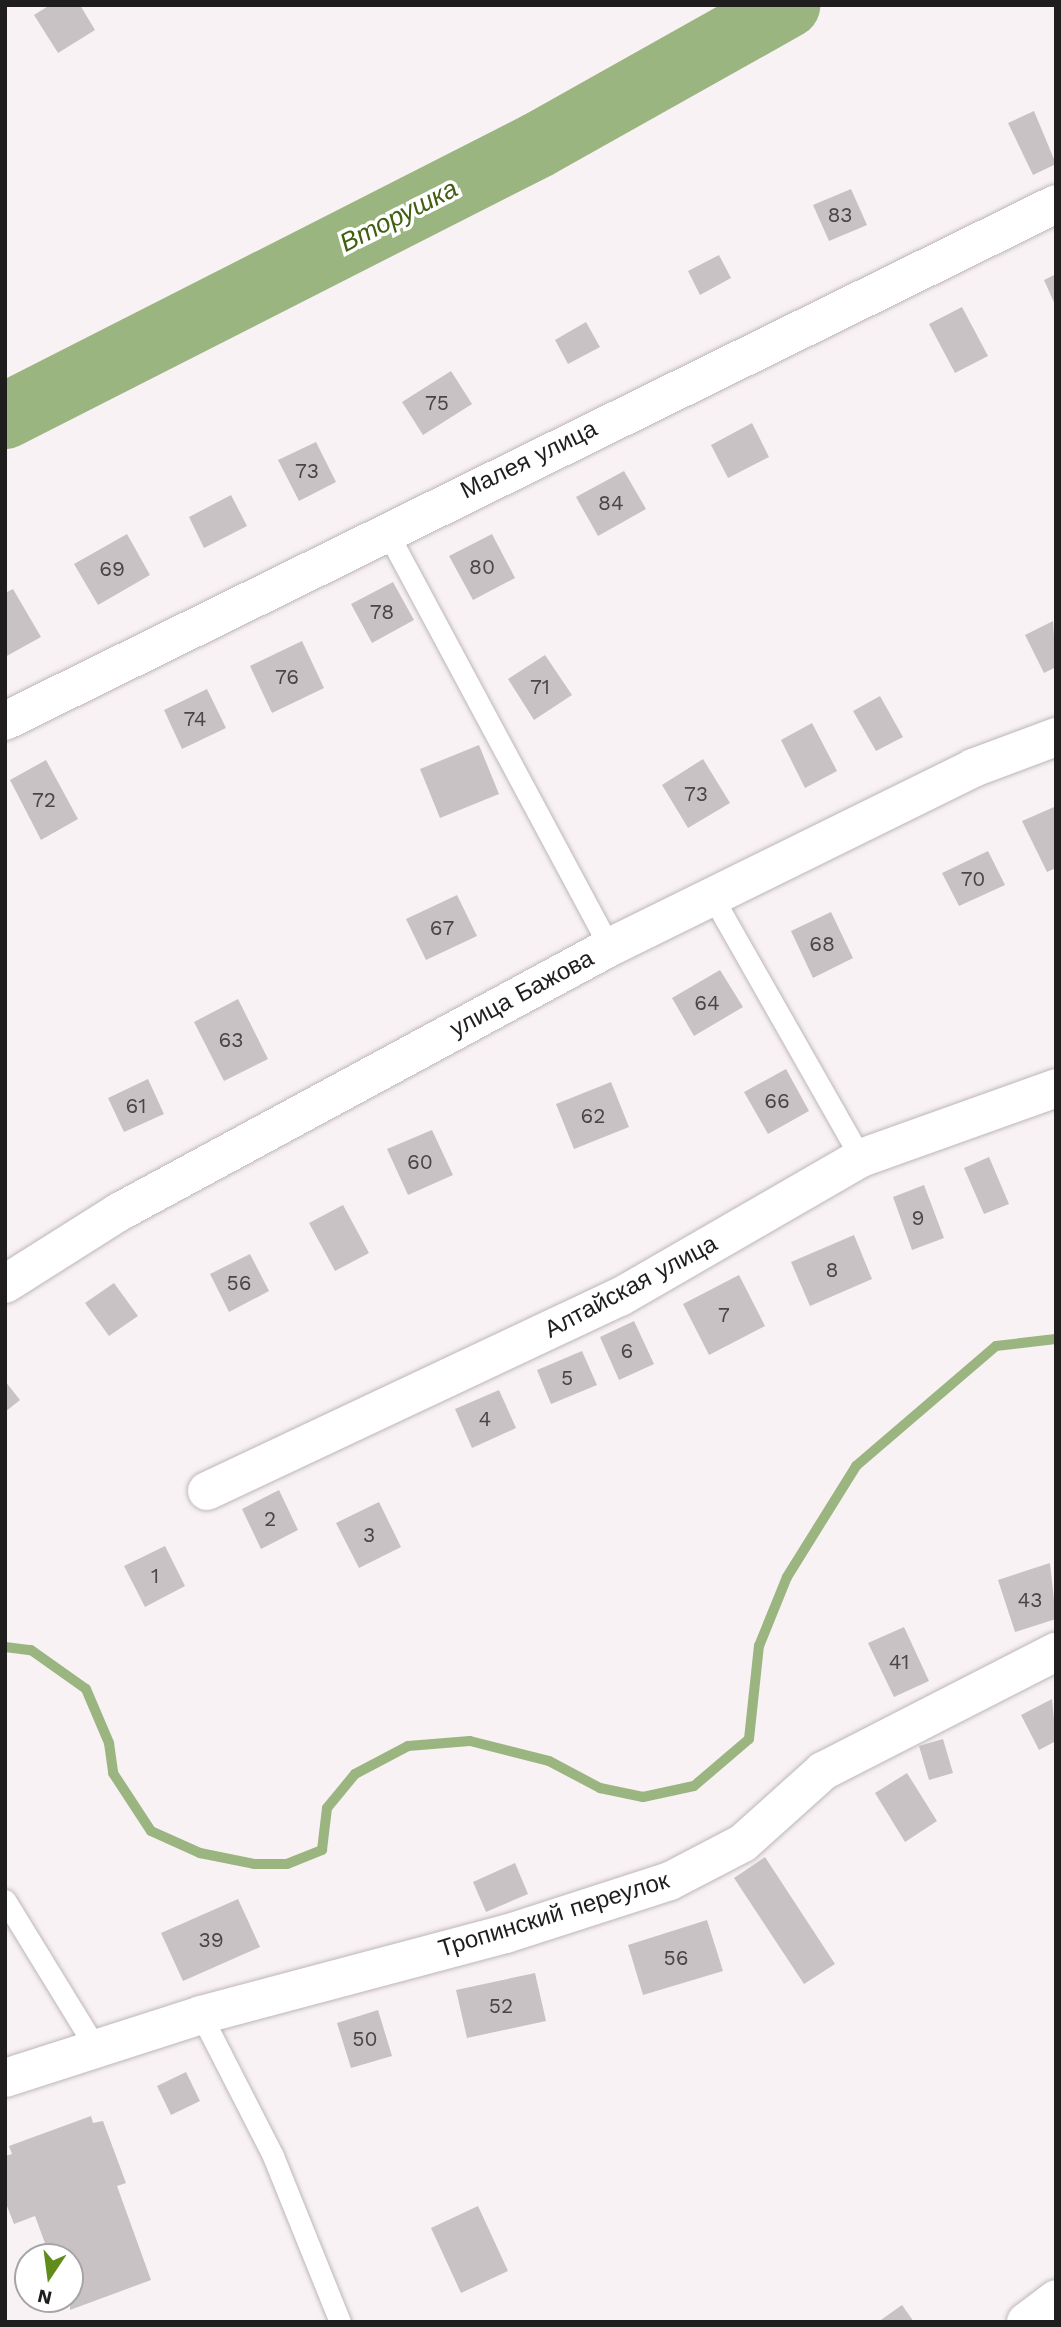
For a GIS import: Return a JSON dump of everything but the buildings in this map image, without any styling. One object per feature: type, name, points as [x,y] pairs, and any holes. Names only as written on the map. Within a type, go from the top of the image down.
[{"type":"street","name":"Малея улица","points":[[5,721],[386,530],[1056,204]]},
{"type":"street","name":"улица Бажова","points":[[5,1284],[119,1212],[610,947],[974,768],[1056,737]]},
{"type":"street","name":"Алтайская улица","points":[[207,1492],[620,1297],[861,1158],[1056,1088]]},
{"type":"street","name":"Тропинский переулок","points":[[5,2078],[201,2015],[506,1934],[670,1881],[743,1843],[823,1771],[1056,1652]]},
{"type":"street","points":[[1026,2322],[1056,2299]]},
{"type":"lane","points":[[386,530],[610,947]]},
{"type":"lane","points":[[712,896],[861,1158]]},
{"type":"lane","points":[[5,1900],[95,2047]]},
{"type":"lane","points":[[201,2015],[273,2156],[341,2322]]},
{"type":"waterway","name":"Вторушка","points":[[5,416],[538,145],[787,5]]},
{"type":"waterway","points":[[5,1647],[31,1650],[86,1689],[109,1743],[113,1773],[151,1831],[200,1853],[254,1864],[287,1864],[322,1850],[327,1808],[355,1774],[408,1746],[470,1741],[549,1761],[600,1788],[643,1797],[694,1786],[749,1739],[759,1646],[787,1577],[856,1466],[996,1346],[1056,1339]]}]
